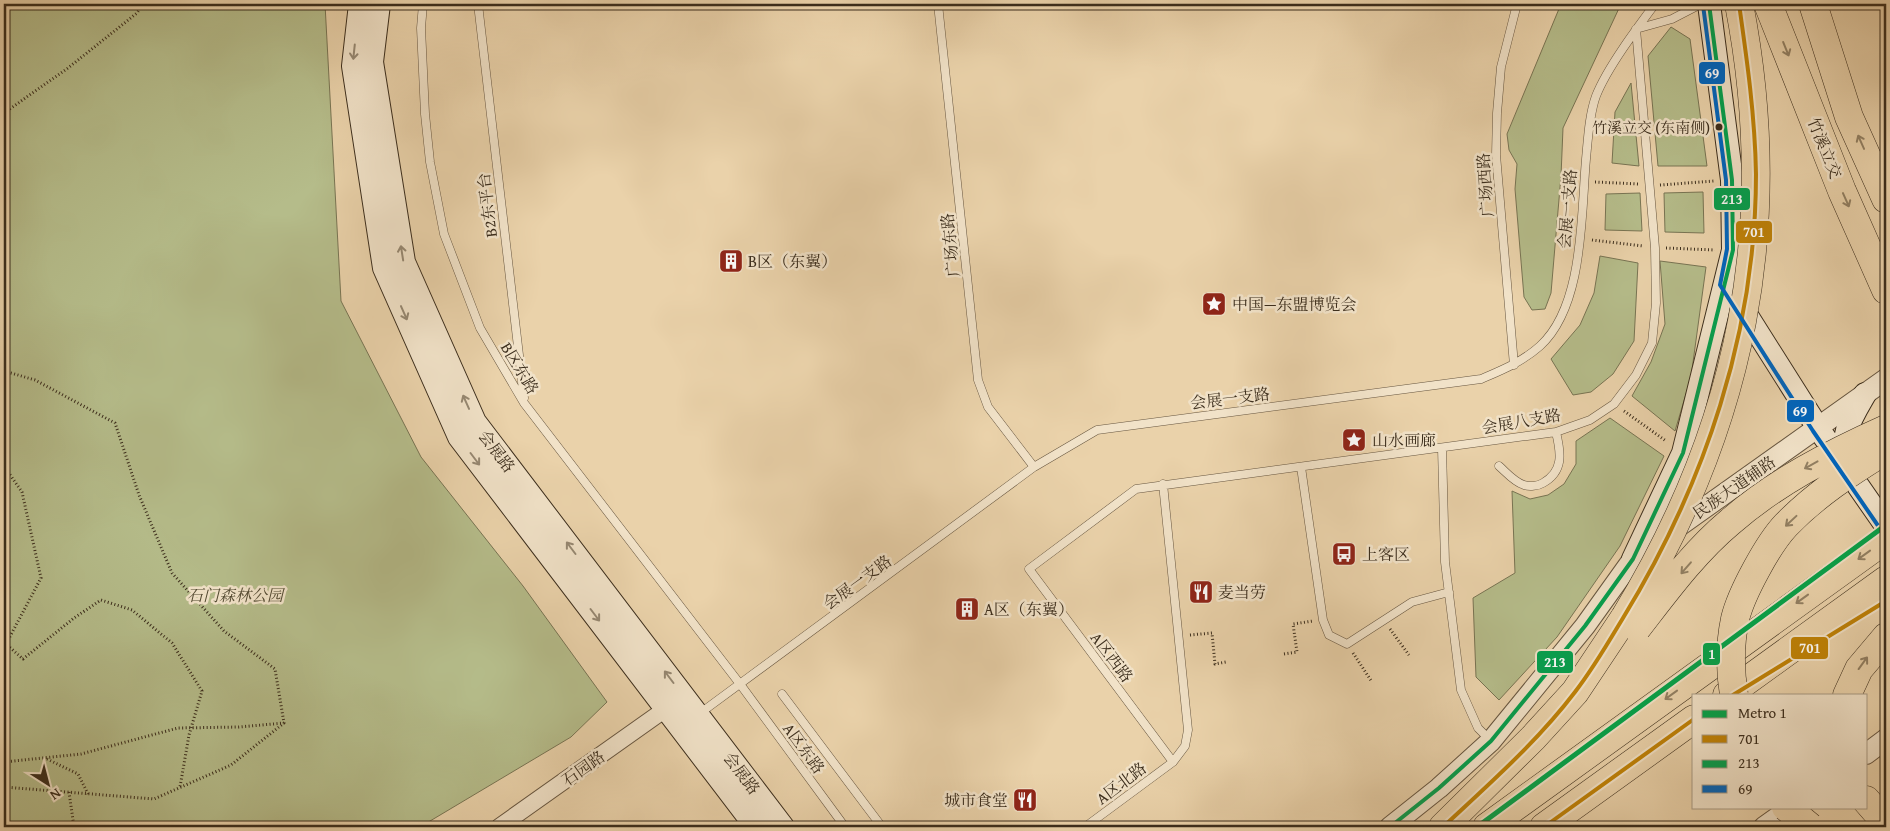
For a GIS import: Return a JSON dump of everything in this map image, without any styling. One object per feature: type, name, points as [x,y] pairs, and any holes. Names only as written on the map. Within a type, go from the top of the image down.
[{"type":"highway","points":[[1631,622],[1700,469],[1723,402],[1746,307],[1754,238],[1757,178],[1753,98],[1739,4]]},
{"type":"highway","name":"竹溪立交","points":[[1768,4],[1842,191],[1886,290]]},
{"type":"highway","points":[[1813,4],[1849,117],[1886,199]]},
{"type":"highway","points":[[1443,827],[1533,738],[1575,692],[1631,622],[1736,517],[1808,467],[1886,429]]},
{"type":"highway","points":[[1733,694],[1731,674],[1735,619],[1771,544],[1786,526],[1823,492],[1886,450]]},
{"type":"highway","points":[[1487,827],[1886,539]]},
{"type":"highway","points":[[1735,694],[1875,602],[1886,580]]},
{"type":"highway","points":[[1730,694],[1875,602]]},
{"type":"highway","points":[[1847,694],[1859,669],[1886,637]]},
{"type":"highway","points":[[1544,827],[1692,720]]},
{"type":"highway","points":[[1868,802],[1886,823]]},
{"type":"highway","points":[[1787,808],[1810,827]]},
{"type":"main road","name":"会展路","points":[[360,4],[353,66],[384,268],[459,437],[756,827]]},
{"type":"main road","name":"会展路","points":[[380,4],[372,62],[404,262],[475,422],[783,827]]},
{"type":"main road","points":[[1633,559],[1682,453],[1733,250],[1732,180],[1709,4]]},
{"type":"main road","points":[[1726,283],[1818,428],[1886,526]]},
{"type":"main road","points":[[1861,489],[1846,458],[1845,434],[1865,394]]},
{"type":"street","name":"民族大道辅路","points":[[1390,827],[1439,788],[1491,741],[1585,626],[1633,559],[1886,379]]},
{"type":"street","name":"石园路","points":[[499,827],[666,708]]},
{"type":"street","points":[[1868,752],[1886,739]]},
{"type":"street","points":[[1764,827],[1791,808]]},
{"type":"lane","name":"B区东路","points":[[423,4],[421,28],[425,114],[430,162],[444,234],[480,328],[524,403],[740,684]]},
{"type":"lane","name":"B2东平台","points":[[478,4],[524,403]]},
{"type":"lane","name":"广场东路","points":[[938,4],[978,380],[988,407],[1034,467]]},
{"type":"lane","name":"广场西路","points":[[1514,366],[1496,155],[1496,113],[1501,67],[1517,4]]},
{"type":"lane","name":"会展一支路","points":[[698,715],[1034,467],[1097,430],[1481,379],[1514,366],[1541,345],[1563,315],[1575,270],[1588,140],[1596,96],[1636,29],[1655,4]]},
{"type":"lane","points":[[1636,29],[1672,19],[1701,4]]},
{"type":"lane","name":"会展八支路","points":[[1029,569],[1136,489],[1556,432],[1590,420],[1614,404],[1636,375],[1652,343],[1656,303],[1651,185],[1636,29]]},
{"type":"lane","points":[[1499,466],[1516,481],[1526,486],[1539,485],[1551,479],[1559,467],[1560,449],[1556,432]]},
{"type":"lane","points":[[1442,448],[1446,562],[1461,690],[1478,728],[1491,741]]},
{"type":"lane","points":[[1302,467],[1323,620],[1329,635],[1347,644],[1412,602],[1449,592]]},
{"type":"lane","points":[[1163,484],[1188,730],[1185,746],[1174,762]]},
{"type":"lane","name":"A区西路","points":[[1029,569],[1174,762]]},
{"type":"lane","name":"A区东路","points":[[740,684],[845,827]]},
{"type":"lane","points":[[782,694],[882,827]]},
{"type":"lane","points":[[666,708],[698,715]]},
{"type":"lane","name":"A区北路","points":[[1085,827],[1174,762]]},
{"type":"path","points":[[4,113],[83,56],[137,13],[143,4]]},
{"type":"path","points":[[4,371],[35,380],[115,423],[139,495],[172,573],[224,631],[275,669],[284,723]]},
{"type":"path","points":[[1614,404],[1682,453]]},
{"type":"path","points":[[4,466],[22,492],[41,578],[5,644],[22,659],[100,600],[132,610],[172,643],[202,691],[191,728],[180,787]]},
{"type":"path","points":[[1284,654],[1297,652],[1293,624],[1323,620]]},
{"type":"path","points":[[1384,620],[1409,655]]},
{"type":"path","points":[[1177,636],[1212,633],[1215,664],[1226,662]]},
{"type":"path","points":[[1347,644],[1372,682]]},
{"type":"path","points":[[4,762],[81,754],[178,728],[284,723]]},
{"type":"path","points":[[4,787],[154,799],[231,764],[284,723]]},
{"type":"path","points":[[47,759],[78,774],[88,794]]},
{"type":"path","points":[[69,792],[74,827]]},
{"type":"green space","name":"石门森林公园","points":[[4,4],[325,4],[341,301],[421,457],[523,586],[607,702],[571,737],[420,827],[4,827]]},
{"type":"green space","points":[[1561,4],[1621,4],[1563,128],[1551,293],[1545,309],[1532,310],[1524,297],[1515,189],[1517,164],[1509,150],[1507,134]]},
{"type":"green space","points":[[1671,27],[1690,39],[1707,166],[1658,166],[1648,56]]},
{"type":"green space","points":[[1631,83],[1639,166],[1612,163],[1615,112]]},
{"type":"green space","points":[[1703,192],[1704,233],[1665,232],[1664,193]]},
{"type":"green space","points":[[1640,193],[1642,231],[1605,230],[1606,194]]},
{"type":"green space","points":[[1600,256],[1638,263],[1634,341],[1613,374],[1591,392],[1573,395],[1551,359],[1580,325],[1594,293]]},
{"type":"green space","points":[[1660,261],[1706,267],[1691,377],[1675,431],[1632,396],[1651,362],[1665,324]]},
{"type":"green space","points":[[1610,418],[1664,456],[1620,546],[1557,637],[1499,700],[1476,677],[1473,598],[1515,573],[1512,491],[1530,499],[1548,495],[1564,484],[1576,464],[1576,441]]},
{"type":"metro line","name":"1","points":[[1477,827],[1886,525]]},
{"type":"transit line","name":"213","points":[[1390,827],[1439,788],[1491,741],[1585,626],[1633,559],[1683,453],[1733,250],[1732,180],[1709,4]]},
{"type":"transit line","name":"701","points":[[1443,827],[1529,745],[1575,692],[1588,674],[1612,637],[1652,567],[1678,514],[1701,460],[1720,405],[1736,349],[1747,291],[1754,233],[1756,174],[1754,131],[1748,67],[1739,4]]},
{"type":"transit line","name":"69","points":[[1703,5],[1726,180],[1727,249],[1720,285],[1813,431],[1881,530]]},
{"type":"transit line","name":"701","points":[[1735,694],[1886,601]]},
{"type":"transit line","name":"701","points":[[1544,827],[1692,720]]},
{"type":"place","name":"竹溪立交 (东南侧)","points":[[1719,127]]},
{"type":"place","name":"B区（东翼）","points":[[731,261]]},
{"type":"place","name":"中国—东盟博览会","points":[[1214,304]]},
{"type":"place","name":"山水画廊","points":[[1354,440]]},
{"type":"place","name":"上客区","points":[[1344,554]]},
{"type":"place","name":"麦当劳","points":[[1201,592]]},
{"type":"place","name":"A区（东翼）","points":[[967,609]]},
{"type":"place","name":"城市食堂","points":[[1025,800]]}]
